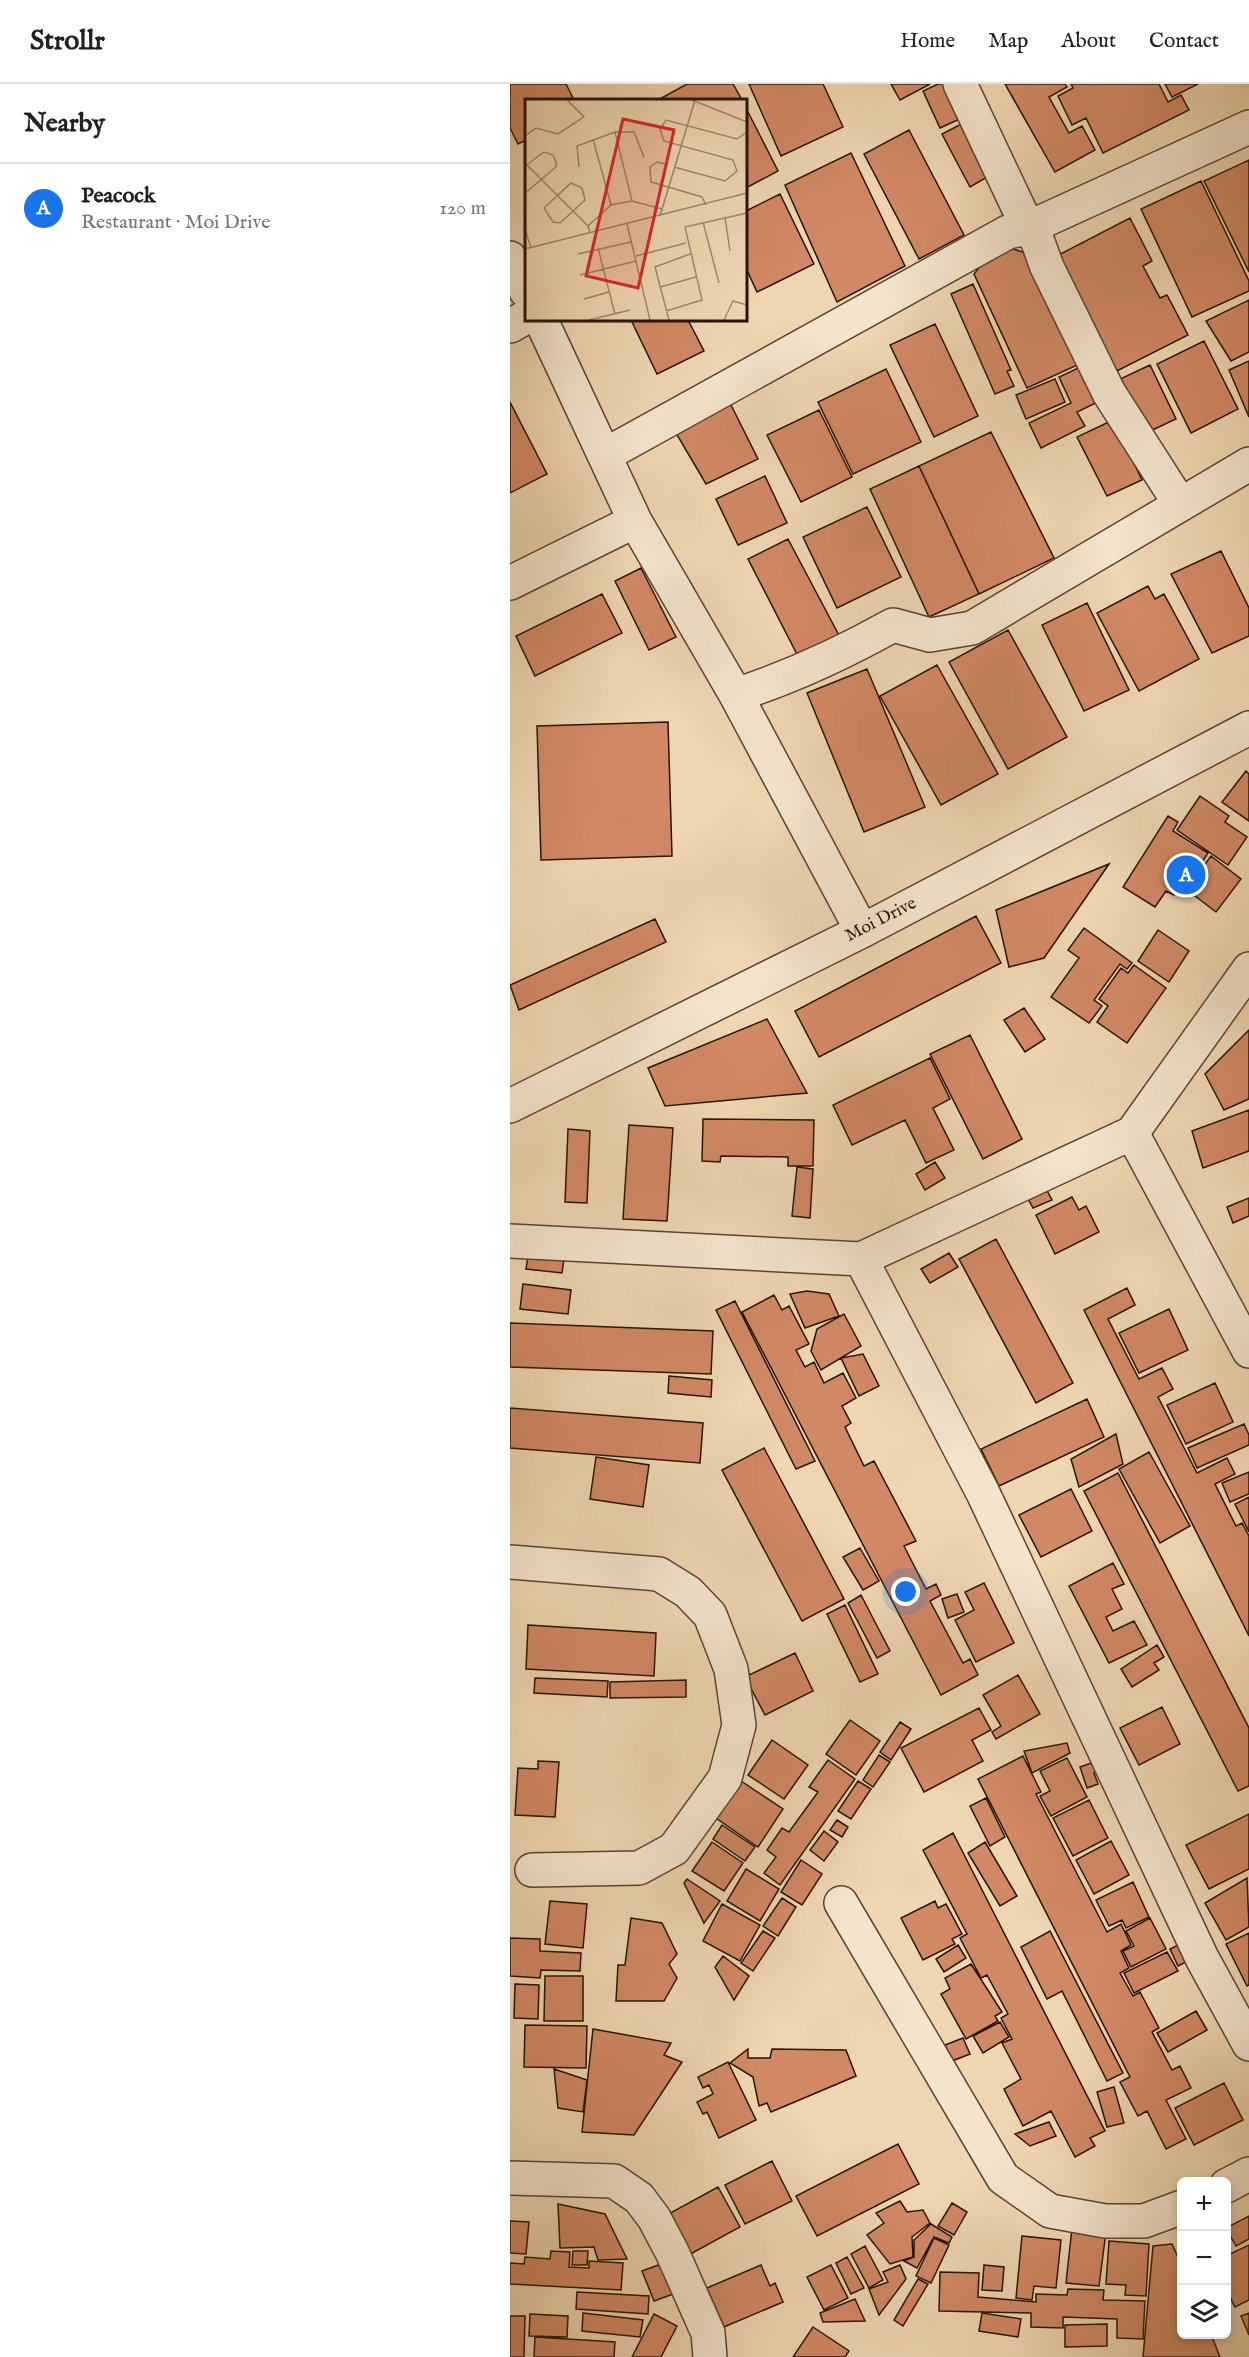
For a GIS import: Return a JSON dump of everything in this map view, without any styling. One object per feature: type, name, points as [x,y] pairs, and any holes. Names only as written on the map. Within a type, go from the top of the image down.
[{"type":"street","points":[[960,84],[1028,228],[1035,234],[1047,267],[1109,393],[1180,504]]},
{"type":"street","points":[[605,455],[1008,232],[1028,228],[1249,127]]},
{"type":"street","points":[[510,258],[525,289]]},
{"type":"street","points":[[510,326],[525,318]]},
{"type":"street","points":[[541,321],[635,521],[736,695],[862,931]]},
{"type":"street","points":[[736,695],[769,684],[857,645],[893,625],[930,635],[972,628],[1249,464]]},
{"type":"street","points":[[510,583],[635,521]]},
{"type":"street","name":"Moi Drive","points":[[510,1106],[862,931],[1249,728]]},
{"type":"street","points":[[510,1241],[861,1259],[1132,1133],[1249,969]]},
{"type":"street","points":[[1132,1133],[1249,1350]]},
{"type":"street","points":[[861,1259],[983,1493],[1202,1958],[1249,2044]]},
{"type":"street","points":[[510,1562],[660,1574],[688,1592],[710,1615],[731,1669],[739,1725],[725,1778],[675,1849],[639,1868],[532,1870]]},
{"type":"street","points":[[841,1903],[1003,2178],[1050,2211],[1105,2221],[1144,2221],[1177,2209]]},
{"type":"street","points":[[1231,2184],[1249,2174]]},
{"type":"street","points":[[510,2178],[614,2181],[639,2198],[654,2218],[672,2252],[708,2333],[710,2357]]},
{"type":"building","points":[[510,84],[566,84],[574,99],[525,99],[525,140],[518,144],[510,128]]},
{"type":"building","points":[[687,84],[733,84],[741,99],[660,99]]},
{"type":"building","points":[[749,84],[823,84],[843,127],[781,156]]},
{"type":"building","points":[[891,84],[930,84],[900,100]]},
{"type":"building","points":[[938,84],[950,84],[964,117],[940,128],[923,91]]},
{"type":"building","points":[[1005,84],[1065,84],[1067,87],[1049,97],[1069,133],[1082,126],[1095,150],[1055,172]]},
{"type":"building","points":[[1071,84],[1159,84],[1168,102],[1181,95],[1189,110],[1103,153],[1086,118],[1072,125],[1058,96],[1073,88]]},
{"type":"building","points":[[1165,84],[1198,84],[1172,97]]},
{"type":"building","points":[[747,110],[778,171],[747,187]]},
{"type":"building","points":[[969,120],[996,172],[970,187],[942,134]]},
{"type":"building","points":[[909,130],[964,235],[919,259],[864,154]]},
{"type":"building","points":[[851,153],[905,266],[837,302],[785,185]]},
{"type":"building","points":[[1249,160],[1249,272],[1204,181]]},
{"type":"building","points":[[1201,181],[1249,281],[1249,291],[1192,317],[1141,209]]},
{"type":"building","points":[[780,194],[814,264],[757,292],[747,270],[747,210]]},
{"type":"building","points":[[1130,218],[1152,261],[1143,266],[1160,298],[1167,295],[1188,335],[1107,376],[1047,261]]},
{"type":"building","points":[[998,244],[1035,256],[1084,362],[1027,388],[974,274]]},
{"type":"building","points":[[973,284],[1011,370],[1007,371],[1014,386],[995,394],[951,294]]},
{"type":"building","points":[[1249,300],[1249,352],[1231,361],[1206,321]]},
{"type":"building","points":[[631,321],[689,321],[704,351],[657,374]]},
{"type":"building","points":[[935,324],[978,416],[934,437],[890,345]]},
{"type":"building","points":[[1204,341],[1238,409],[1191,433],[1157,364]]},
{"type":"building","points":[[1249,361],[1249,417],[1229,370]]},
{"type":"building","points":[[1087,364],[1104,399],[1077,412],[1085,426],[1041,448],[1029,423],[1071,403],[1059,377]]},
{"type":"building","points":[[1150,365],[1176,419],[1144,434],[1118,380]]},
{"type":"building","points":[[886,369],[921,442],[853,474],[818,402]]},
{"type":"building","points":[[1055,379],[1065,402],[1026,419],[1016,395]]},
{"type":"building","points":[[510,402],[547,474],[510,493]]},
{"type":"building","points":[[730,403],[758,459],[706,484],[670,423]]},
{"type":"building","points":[[819,410],[852,477],[801,502],[767,435]]},
{"type":"building","points":[[1113,420],[1142,480],[1107,496],[1077,437]]},
{"type":"building","points":[[991,432],[1054,558],[979,594],[919,466]]},
{"type":"building","points":[[919,466],[979,594],[929,617],[870,489]]},
{"type":"building","points":[[765,476],[787,523],[738,545],[716,499]]},
{"type":"building","points":[[867,507],[901,577],[837,608],[803,537]]},
{"type":"building","points":[[788,539],[843,643],[802,664],[748,559]]},
{"type":"building","points":[[1221,551],[1249,608],[1249,636],[1212,653],[1171,574]]},
{"type":"building","points":[[641,568],[676,637],[649,650],[615,581]]},
{"type":"building","points":[[1148,586],[1155,599],[1164,594],[1199,659],[1139,691],[1097,613]]},
{"type":"building","points":[[602,594],[622,633],[535,676],[516,636]]},
{"type":"building","points":[[1087,603],[1129,690],[1084,711],[1042,625]]},
{"type":"building","points":[[1008,630],[1067,737],[1008,769],[949,662]]},
{"type":"building","points":[[937,665],[998,774],[941,805],[880,696]]},
{"type":"building","points":[[867,669],[925,807],[864,832],[807,693]]},
{"type":"building","points":[[668,722],[672,856],[541,860],[537,726]]},
{"type":"building","points":[[1246,771],[1249,774],[1249,821],[1222,802]]},
{"type":"building","points":[[1200,796],[1229,816],[1225,822],[1247,837],[1228,865],[1177,830]]},
{"type":"building","points":[[1168,816],[1178,822],[1173,831],[1208,853],[1185,889],[1180,885],[1174,895],[1166,891],[1155,907],[1123,887]]},
{"type":"building","points":[[1211,856],[1241,879],[1216,912],[1186,889]]},
{"type":"building","points":[[1109,864],[1044,958],[1009,967],[996,910]]},
{"type":"building","points":[[976,916],[1001,963],[819,1057],[795,1011]]},
{"type":"building","points":[[655,919],[666,942],[519,1010],[510,985]]},
{"type":"building","points":[[1084,928],[1132,963],[1127,969],[1120,964],[1094,1000],[1102,1006],[1089,1023],[1051,997],[1079,958],[1068,950]]},
{"type":"building","points":[[1158,930],[1189,951],[1169,982],[1138,961]]},
{"type":"building","points":[[1134,965],[1166,988],[1127,1043],[1097,1022],[1108,1006],[1099,999],[1121,968],[1128,973]]},
{"type":"building","points":[[1024,1008],[1045,1039],[1025,1052],[1004,1020]]},
{"type":"building","points":[[767,1019],[807,1093],[665,1106],[648,1068]]},
{"type":"building","points":[[1249,1030],[1249,1099],[1224,1110],[1205,1074]]},
{"type":"building","points":[[970,1035],[1022,1139],[983,1159],[930,1054]]},
{"type":"building","points":[[930,1058],[950,1099],[933,1108],[954,1150],[926,1163],[905,1120],[852,1145],[833,1105]]},
{"type":"building","points":[[1249,1110],[1249,1151],[1203,1168],[1192,1131]]},
{"type":"building","points":[[703,1119],[814,1120],[813,1166],[788,1166],[788,1157],[721,1156],[720,1162],[702,1161]]},
{"type":"building","points":[[629,1125],[673,1128],[667,1221],[623,1219]]},
{"type":"building","points":[[568,1129],[590,1131],[587,1203],[565,1202]]},
{"type":"building","points":[[935,1162],[945,1178],[925,1190],[916,1174]]},
{"type":"building","points":[[797,1167],[813,1169],[810,1218],[792,1216]]},
{"type":"building","points":[[1043,1183],[1052,1200],[1033,1208],[1025,1193]]},
{"type":"building","points":[[1072,1197],[1079,1210],[1086,1206],[1099,1232],[1055,1254],[1036,1215]]},
{"type":"building","points":[[1249,1198],[1249,1216],[1233,1223],[1227,1207]]},
{"type":"building","points":[[996,1239],[1073,1383],[1036,1403],[959,1259]]},
{"type":"building","points":[[949,1253],[958,1267],[930,1283],[921,1269]]},
{"type":"building","points":[[528,1256],[564,1259],[562,1273],[526,1269]]},
{"type":"building","points":[[523,1284],[571,1290],[568,1314],[520,1309]]},
{"type":"building","points":[[1127,1288],[1135,1305],[1108,1319],[1139,1379],[1162,1368],[1173,1389],[1158,1397],[1197,1473],[1227,1458],[1235,1474],[1215,1484],[1236,1526],[1242,1523],[1249,1536],[1249,1636],[1084,1310]]},
{"type":"building","points":[[807,1291],[829,1294],[839,1316],[805,1328],[790,1294]]},
{"type":"building","points":[[774,1295],[782,1310],[789,1306],[809,1344],[796,1350],[805,1367],[814,1362],[824,1383],[843,1373],[856,1398],[842,1406],[851,1423],[845,1427],[864,1466],[874,1461],[916,1541],[904,1546],[926,1589],[936,1584],[941,1595],[930,1601],[963,1663],[970,1659],[978,1675],[941,1695],[742,1312]]},
{"type":"building","points":[[735,1301],[815,1461],[796,1469],[716,1310]]},
{"type":"building","points":[[1169,1309],[1188,1350],[1139,1373],[1119,1333]]},
{"type":"building","points":[[844,1314],[861,1346],[821,1370],[811,1351],[817,1329]]},
{"type":"building","points":[[510,1323],[713,1331],[711,1374],[510,1367]]},
{"type":"building","points":[[863,1354],[879,1386],[859,1396],[841,1358]]},
{"type":"building","points":[[669,1376],[712,1380],[711,1397],[668,1393]]},
{"type":"building","points":[[1215,1383],[1233,1422],[1186,1444],[1167,1405]]},
{"type":"building","points":[[1087,1399],[1104,1437],[999,1486],[981,1449]]},
{"type":"building","points":[[510,1408],[703,1423],[700,1463],[510,1448]]},
{"type":"building","points":[[1244,1424],[1249,1435],[1249,1445],[1197,1468],[1188,1448]]},
{"type":"building","points":[[1116,1434],[1123,1464],[1079,1487],[1071,1459]]},
{"type":"building","points":[[764,1448],[844,1599],[802,1621],[722,1470]]},
{"type":"building","points":[[1149,1452],[1190,1526],[1160,1543],[1119,1469]]},
{"type":"building","points":[[596,1457],[649,1465],[643,1507],[590,1499]]},
{"type":"building","points":[[1249,1472],[1249,1494],[1230,1502],[1222,1483]]},
{"type":"building","points":[[1118,1473],[1249,1728],[1249,1786],[1238,1791],[1084,1491]]},
{"type":"building","points":[[1071,1489],[1092,1531],[1041,1557],[1019,1515]]},
{"type":"building","points":[[1249,1497],[1249,1532],[1235,1504]]},
{"type":"building","points":[[860,1548],[879,1581],[863,1590],[843,1557]]},
{"type":"building","points":[[1113,1563],[1124,1584],[1112,1589],[1122,1609],[1106,1617],[1113,1631],[1134,1621],[1147,1645],[1109,1663],[1069,1586]]},
{"type":"building","points":[[984,1583],[1014,1643],[976,1662],[955,1620],[974,1610],[965,1592]]},
{"type":"building","points":[[957,1594],[964,1612],[948,1618],[942,1599]]},
{"type":"building","points":[[861,1595],[890,1651],[877,1658],[848,1603]]},
{"type":"building","points":[[845,1605],[878,1674],[860,1682],[827,1614]]},
{"type":"building","points":[[528,1625],[656,1633],[654,1676],[526,1669]]},
{"type":"building","points":[[1157,1645],[1164,1657],[1154,1663],[1159,1670],[1132,1687],[1121,1669]]},
{"type":"building","points":[[795,1653],[813,1691],[765,1715],[745,1677]]},
{"type":"building","points":[[1018,1675],[1040,1714],[996,1739],[992,1732],[1001,1726],[983,1695]]},
{"type":"building","points":[[535,1678],[608,1681],[607,1697],[534,1693]]},
{"type":"building","points":[[686,1680],[686,1697],[610,1698],[610,1682]]},
{"type":"building","points":[[1162,1707],[1180,1744],[1139,1765],[1120,1728]]},
{"type":"building","points":[[979,1708],[991,1730],[972,1740],[983,1761],[924,1792],[901,1748]]},
{"type":"building","points":[[850,1720],[880,1741],[856,1775],[826,1754]]},
{"type":"building","points":[[900,1722],[911,1729],[891,1760],[880,1752]]},
{"type":"building","points":[[772,1740],[808,1765],[784,1799],[748,1775]]},
{"type":"building","points":[[1067,1743],[1070,1753],[1032,1773],[1024,1751]]},
{"type":"building","points":[[879,1755],[890,1762],[873,1787],[863,1780]]},
{"type":"building","points":[[1023,1756],[1041,1792],[1036,1794],[1107,1932],[1121,1924],[1131,1945],[1121,1951],[1129,1968],[1120,1973],[1133,1996],[1140,1992],[1159,2028],[1152,2032],[1172,2070],[1180,2066],[1191,2088],[1166,2100],[1186,2139],[1166,2149],[1147,2111],[1138,2116],[1120,2082],[1130,2077],[978,1779]]},
{"type":"building","points":[[1067,1758],[1087,1797],[1051,1816],[1040,1796],[1050,1791],[1040,1771]]},
{"type":"building","points":[[828,1760],[855,1779],[780,1885],[764,1873],[776,1857],[767,1850],[782,1828],[789,1832],[818,1792],[809,1787]]},
{"type":"building","points":[[1100,1760],[1104,1770],[1094,1773],[1098,1784],[1087,1788],[1080,1767]]},
{"type":"building","points":[[538,1761],[559,1762],[555,1817],[515,1815],[518,1768],[538,1769]]},
{"type":"building","points":[[738,1779],[783,1809],[758,1847],[713,1816]]},
{"type":"building","points":[[858,1781],[871,1789],[851,1819],[838,1811]]},
{"type":"building","points":[[986,1798],[1005,1837],[990,1846],[970,1806]]},
{"type":"building","points":[[1089,1800],[1108,1838],[1073,1856],[1053,1818]]},
{"type":"building","points":[[1249,1814],[1249,1869],[1209,1889],[1186,1845]]},
{"type":"building","points":[[837,1820],[848,1827],[842,1837],[830,1830]]},
{"type":"building","points":[[722,1825],[755,1847],[745,1861],[713,1839]]},
{"type":"building","points":[[824,1831],[838,1842],[824,1861],[810,1850]]},
{"type":"building","points":[[953,1833],[1105,2131],[1090,2138],[1095,2146],[1075,2157],[1051,2111],[1023,2126],[1004,2089],[1021,2079],[1002,2043],[1012,2039],[1001,2018],[1008,2014],[987,1975],[981,1978],[960,1938],[967,1934],[923,1850]]},
{"type":"building","points":[[1111,1841],[1129,1875],[1094,1894],[1076,1860]]},
{"type":"building","points":[[712,1842],[743,1863],[724,1891],[692,1871]]},
{"type":"building","points":[[985,1842],[1017,1896],[1000,1906],[968,1853]]},
{"type":"building","points":[[801,1860],[822,1874],[802,1905],[781,1892]]},
{"type":"building","points":[[746,1869],[779,1889],[760,1921],[727,1901]]},
{"type":"building","points":[[1247,1878],[1249,1927],[1226,1940],[1205,1903]]},
{"type":"building","points":[[687,1879],[720,1901],[704,1923],[684,1883]]},
{"type":"building","points":[[1133,1882],[1149,1917],[1126,1928],[1122,1920],[1109,1926],[1096,1900]]},
{"type":"building","points":[[782,1898],[796,1907],[778,1936],[763,1926]]},
{"type":"building","points":[[550,1901],[587,1904],[583,1948],[545,1944]]},
{"type":"building","points":[[935,1901],[938,1908],[946,1904],[962,1934],[952,1939],[955,1944],[923,1960],[901,1918]]},
{"type":"building","points":[[722,1904],[760,1925],[740,1961],[703,1941]]},
{"type":"building","points":[[631,1918],[662,1923],[677,1954],[669,1964],[677,1978],[664,2001],[616,2001],[618,1965],[625,1965]]},
{"type":"building","points":[[1150,1918],[1166,1949],[1131,1967],[1123,1951],[1134,1946],[1126,1931]]},
{"type":"building","points":[[763,1931],[775,1938],[753,1971],[741,1963]]},
{"type":"building","points":[[1050,1931],[1123,2073],[1107,2081],[1062,1991],[1047,1999],[1021,1947]]},
{"type":"building","points":[[1249,1933],[1249,1985],[1247,1986],[1226,1944]]},
{"type":"building","points":[[510,1938],[540,1939],[540,1951],[581,1953],[580,1971],[541,1970],[540,1978],[510,1976]]},
{"type":"building","points":[[1184,1942],[1192,1959],[1178,1966],[1170,1949]]},
{"type":"building","points":[[958,1945],[966,1958],[944,1972],[936,1959]]},
{"type":"building","points":[[1167,1952],[1178,1971],[1134,1993],[1124,1973]]},
{"type":"building","points":[[723,1956],[749,1976],[734,2000],[715,1967]]},
{"type":"building","points":[[971,1964],[1002,2012],[995,2016],[998,2021],[966,2039],[941,1994],[950,1989],[945,1978]]},
{"type":"building","points":[[545,1976],[583,1976],[583,2021],[544,2021]]},
{"type":"building","points":[[515,1984],[539,1985],[538,2019],[514,2018]]},
{"type":"building","points":[[1196,2011],[1207,2030],[1168,2052],[1157,2033]]},
{"type":"building","points":[[1000,2022],[1009,2037],[983,2053],[973,2036]]},
{"type":"building","points":[[525,2025],[587,2026],[586,2068],[524,2067]]},
{"type":"building","points":[[593,2029],[671,2043],[664,2055],[682,2062],[634,2135],[582,2132]]},
{"type":"building","points":[[963,2038],[970,2054],[952,2061],[945,2045]]},
{"type":"building","points":[[748,2049],[748,2058],[770,2058],[772,2049],[846,2050],[856,2076],[771,2112],[767,2103],[759,2106],[753,2077],[730,2063]]},
{"type":"building","points":[[728,2062],[756,2120],[719,2138],[707,2112],[703,2114],[697,2102],[713,2094],[709,2085],[703,2088],[698,2077]]},
{"type":"building","points":[[554,2069],[587,2080],[583,2112],[558,2108]]},
{"type":"building","points":[[1224,2083],[1243,2120],[1194,2145],[1175,2108]]},
{"type":"building","points":[[1114,2087],[1124,2123],[1107,2127],[1097,2092]]},
{"type":"building","points":[[1049,2122],[1056,2136],[1030,2146],[1015,2134]]},
{"type":"building","points":[[898,2144],[919,2184],[817,2236],[796,2196]]},
{"type":"building","points":[[772,2161],[792,2201],[745,2224],[725,2185]]},
{"type":"building","points":[[718,2187],[740,2227],[685,2257],[663,2217]]},
{"type":"building","points":[[900,2201],[907,2212],[923,2210],[930,2223],[912,2237],[913,2257],[890,2264],[867,2235],[884,2223],[876,2213]]},
{"type":"building","points":[[952,2203],[967,2212],[954,2235],[938,2226]]},
{"type":"building","points":[[558,2204],[605,2214],[627,2259],[598,2260],[594,2247],[560,2248]]},
{"type":"building","points":[[1249,2216],[1249,2239],[1236,2246],[1231,2237],[1231,2225]]},
{"type":"building","points":[[510,2221],[529,2222],[526,2254],[510,2253]]},
{"type":"building","points":[[931,2224],[952,2237],[949,2243],[934,2237],[917,2268],[904,2261],[914,2257],[914,2240]]},
{"type":"building","points":[[1072,2228],[1106,2232],[1099,2286],[1066,2283]]},
{"type":"building","points":[[1022,2236],[1061,2240],[1056,2288],[1034,2286],[1032,2300],[1016,2298]]},
{"type":"building","points":[[934,2238],[949,2245],[931,2283],[916,2276]]},
{"type":"building","points":[[1109,2241],[1149,2244],[1146,2296],[1125,2295],[1126,2285],[1106,2284]]},
{"type":"building","points":[[1172,2244],[1177,2255],[1177,2339],[1213,2339],[1220,2357],[1143,2357],[1153,2246]]},
{"type":"building","points":[[1249,2245],[1249,2300],[1235,2307],[1231,2299],[1231,2254]]},
{"type":"building","points":[[865,2246],[883,2280],[869,2288],[851,2254]]},
{"type":"building","points":[[551,2251],[570,2252],[569,2267],[589,2268],[589,2261],[623,2263],[621,2290],[510,2284],[510,2263],[524,2264],[525,2257],[550,2259]]},
{"type":"building","points":[[573,2251],[588,2251],[587,2265],[572,2265]]},
{"type":"building","points":[[847,2257],[864,2288],[851,2294],[836,2263]]},
{"type":"building","points":[[664,2263],[676,2293],[654,2301],[642,2271]]},
{"type":"building","points":[[761,2265],[770,2286],[775,2283],[783,2302],[724,2327],[707,2288]]},
{"type":"building","points":[[831,2265],[848,2298],[824,2310],[807,2277]]},
{"type":"building","points":[[900,2265],[906,2279],[879,2315],[869,2289],[888,2282],[883,2272]]},
{"type":"building","points":[[984,2265],[1004,2267],[1002,2291],[982,2290]]},
{"type":"building","points":[[940,2272],[979,2273],[978,2297],[1036,2302],[1036,2294],[1067,2295],[1068,2289],[1104,2290],[1103,2300],[1145,2301],[1143,2339],[1117,2338],[1117,2319],[1063,2317],[1063,2328],[1031,2327],[1031,2313],[939,2311]]},
{"type":"building","points":[[918,2279],[928,2284],[903,2326],[894,2320]]},
{"type":"building","points":[[577,2292],[649,2296],[648,2314],[576,2309]]},
{"type":"building","points":[[855,2299],[865,2321],[823,2322],[820,2313]]},
{"type":"building","points":[[583,2313],[643,2320],[640,2337],[582,2331]]},
{"type":"building","points":[[982,2313],[1021,2319],[1018,2337],[979,2331]]},
{"type":"building","points":[[1249,2313],[1249,2335],[1241,2316]]},
{"type":"building","points":[[530,2314],[568,2316],[567,2337],[529,2336]]},
{"type":"building","points":[[654,2314],[677,2326],[661,2357],[632,2357]]},
{"type":"building","points":[[510,2316],[525,2316],[524,2357],[510,2357]]},
{"type":"building","points":[[1107,2324],[1107,2346],[1065,2347],[1065,2325]]},
{"type":"building","points":[[813,2327],[849,2351],[845,2357],[793,2357]]},
{"type":"building","points":[[535,2337],[615,2342],[614,2357],[534,2357]]},
{"type":"place","name":"Peacock","points":[[1186,875]]}]
